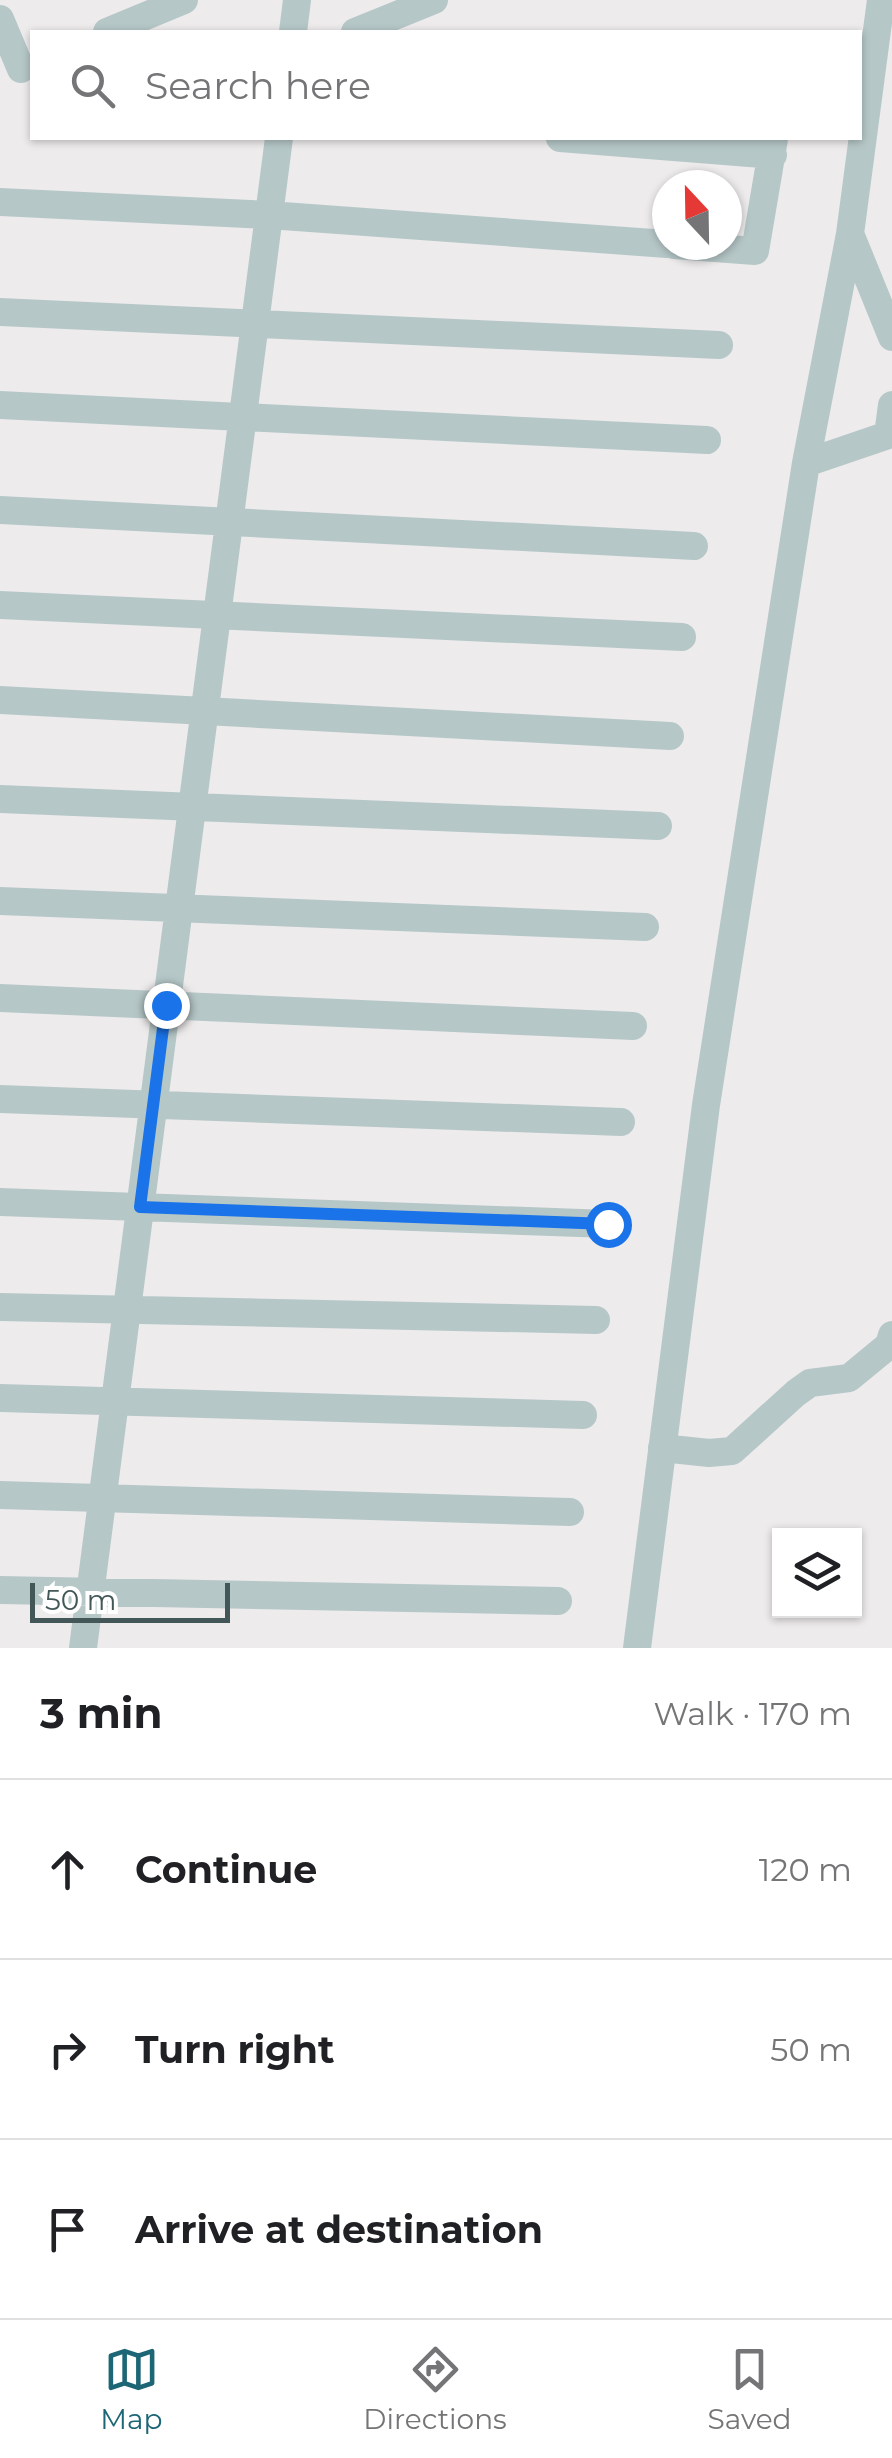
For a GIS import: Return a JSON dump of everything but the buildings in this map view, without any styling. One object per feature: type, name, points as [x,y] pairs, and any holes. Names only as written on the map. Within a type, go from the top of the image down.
[{"type":"street","points":[[293,30],[297,0]]},
{"type":"street","points":[[360,30],[434,0]]},
{"type":"street","points":[[111,30],[169,3]]},
{"type":"street","points":[[637,1648],[706,1105],[806,463],[850,234],[884,8]]},
{"type":"street","points":[[0,19],[18,70]]},
{"type":"street","points":[[82,1648],[279,140]]},
{"type":"street","points":[[614,140],[774,146],[756,251],[742,250]]},
{"type":"street","points":[[0,202],[269,215],[652,244]]},
{"type":"street","points":[[850,234],[892,337]]},
{"type":"street","points":[[0,312],[719,345]]},
{"type":"street","points":[[0,405],[707,440]]},
{"type":"street","points":[[806,463],[890,436],[892,405]]},
{"type":"street","points":[[0,510],[694,546]]},
{"type":"street","points":[[0,605],[682,638]]},
{"type":"street","points":[[0,700],[670,736]]},
{"type":"street","points":[[0,799],[658,826]]},
{"type":"street","points":[[0,901],[646,927]]},
{"type":"street","points":[[0,998],[633,1026]]},
{"type":"street","points":[[0,1099],[620,1122]]},
{"type":"street","points":[[0,1202],[608,1224]]},
{"type":"street","points":[[0,1307],[596,1320]]},
{"type":"street","points":[[662,1448],[732,1451],[810,1383],[849,1378],[889,1346],[892,1335]]},
{"type":"street","points":[[0,1398],[583,1415]]},
{"type":"street","points":[[0,1495],[570,1512]]},
{"type":"street","points":[[0,1590],[558,1601]]},
{"type":"route","points":[[166,1005],[140,1207],[608,1224]]}]
